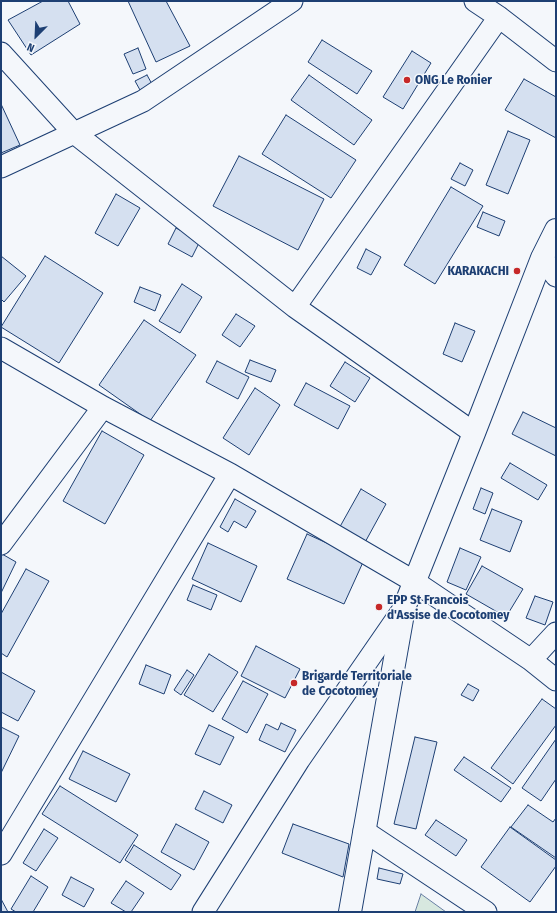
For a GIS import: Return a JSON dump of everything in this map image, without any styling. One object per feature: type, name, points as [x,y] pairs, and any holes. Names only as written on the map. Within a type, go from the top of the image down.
[{"type":"main road","points":[[350,912],[404,608],[542,258],[556,230]]},
{"type":"street","points":[[1,167],[73,132],[143,101],[292,1]]},
{"type":"street","points":[[475,1],[499,17],[556,61]]},
{"type":"street","points":[[295,307],[499,17]]},
{"type":"street","points":[[1,53],[73,132],[295,307],[474,433]]},
{"type":"street","points":[[542,258],[556,276]]},
{"type":"street","points":[[1,348],[103,407],[230,474],[415,582],[531,660],[556,680]]},
{"type":"street","points":[[1,544],[103,407]]},
{"type":"street","points":[[1,854],[230,474]]},
{"type":"street","points":[[203,912],[299,760],[404,608]]},
{"type":"street","points":[[531,660],[556,632]]},
{"type":"street","points":[[364,831],[486,912]]},
{"type":"shaded area","points":[[421,894],[446,912],[415,912]]},
{"type":"building","points":[[43,1],[68,1],[80,24],[31,55],[8,20]]},
{"type":"building","points":[[128,1],[166,1],[190,46],[156,62]]},
{"type":"building","points":[[322,40],[372,71],[357,94],[308,62]]},
{"type":"building","points":[[138,48],[146,69],[133,74],[124,54]]},
{"type":"building","name":"ONG Le Ronier","points":[[412,51],[431,63],[403,109],[383,97]]},
{"type":"building","points":[[147,75],[152,84],[140,90],[135,81]]},
{"type":"building","points":[[309,75],[372,120],[354,145],[291,100]]},
{"type":"building","points":[[524,79],[556,97],[556,138],[505,110]]},
{"type":"building","points":[[1,104],[20,145],[1,153]]},
{"type":"building","points":[[286,115],[356,160],[331,198],[262,154]]},
{"type":"building","points":[[508,131],[530,140],[508,194],[486,185]]},
{"type":"building","points":[[239,156],[324,199],[298,250],[213,206]]},
{"type":"building","points":[[460,163],[473,170],[465,186],[451,179]]},
{"type":"building","points":[[451,187],[483,206],[435,284],[404,265]]},
{"type":"building","points":[[116,194],[140,208],[118,246],[95,233]]},
{"type":"building","points":[[483,212],[505,221],[499,236],[477,227]]},
{"type":"building","points":[[176,228],[200,241],[192,257],[168,244]]},
{"type":"building","points":[[366,249],[381,257],[371,275],[357,268]]},
{"type":"building","points":[[1,256],[26,276],[4,302],[1,299]]},
{"type":"building","points":[[45,256],[103,293],[59,363],[1,327]]},
{"type":"building","points":[[182,284],[202,297],[180,333],[159,321]]},
{"type":"building","points":[[140,287],[161,295],[155,311],[134,302]]},
{"type":"building","points":[[236,314],[255,326],[240,347],[222,335]]},
{"type":"building","points":[[144,320],[196,355],[150,421],[99,385]]},
{"type":"building","points":[[455,323],[475,331],[462,362],[443,354]]},
{"type":"building","points":[[250,360],[276,370],[271,382],[245,372]]},
{"type":"building","points":[[217,361],[249,377],[238,399],[206,382]]},
{"type":"building","points":[[345,362],[370,378],[355,402],[330,386]]},
{"type":"building","points":[[306,383],[350,406],[338,429],[294,405]]},
{"type":"building","points":[[255,388],[280,405],[249,455],[223,438]]},
{"type":"building","points":[[523,412],[556,428],[556,456],[512,434]]},
{"type":"building","points":[[102,431],[144,455],[105,524],[63,501]]},
{"type":"building","points":[[510,463],[547,485],[538,500],[501,478]]},
{"type":"building","points":[[481,488],[493,493],[485,514],[473,509]]},
{"type":"building","points":[[361,489],[386,504],[363,546],[337,532]]},
{"type":"building","points":[[235,499],[256,511],[246,528],[234,521],[228,532],[220,527]]},
{"type":"building","points":[[492,509],[522,521],[510,552],[480,540]]},
{"type":"building","points":[[307,534],[364,560],[344,604],[287,579]]},
{"type":"building","points":[[208,543],[257,566],[241,602],[192,579]]},
{"type":"building","points":[[460,548],[481,557],[466,590],[447,582]]},
{"type":"building","points":[[2,554],[16,562],[1,593],[1,556]]},
{"type":"building","points":[[482,566],[523,589],[506,617],[466,594]]},
{"type":"building","points":[[26,569],[49,581],[7,657],[1,653],[1,614]]},
{"type":"building","points":[[193,585],[217,595],[211,610],[187,600]]},
{"type":"building","points":[[535,596],[553,602],[545,625],[526,618]]},
{"type":"building","points":[[256,646],[300,669],[285,698],[241,676]]},
{"type":"building","points":[[209,654],[238,672],[213,712],[184,695]]},
{"type":"building","points":[[146,665],[171,675],[164,694],[139,684]]},
{"type":"building","points":[[187,670],[194,675],[181,695],[174,690]]},
{"type":"building","points":[[1,672],[35,691],[18,721],[1,712]]},
{"type":"building","points":[[243,681],[268,694],[247,733],[222,719]]},
{"type":"building","points":[[468,684],[479,690],[473,701],[461,695]]},
{"type":"building","points":[[542,699],[556,709],[556,725],[513,784],[491,768]]},
{"type":"building","points":[[281,723],[296,730],[285,752],[259,740],[266,724],[278,730]]},
{"type":"building","points":[[209,725],[234,737],[220,765],[195,754]]},
{"type":"building","points":[[1,727],[19,736],[1,773]]},
{"type":"building","points":[[415,737],[437,742],[416,829],[394,824]]},
{"type":"building","points":[[556,739],[556,779],[541,801],[522,788]]},
{"type":"building","points":[[83,751],[130,774],[116,802],[69,779]]},
{"type":"building","points":[[464,757],[511,788],[501,802],[454,770]]},
{"type":"building","points":[[60,786],[138,835],[120,863],[42,814]]},
{"type":"building","points":[[204,791],[232,805],[223,823],[195,809]]},
{"type":"building","points":[[528,805],[553,822],[556,818],[556,858],[511,827]]},
{"type":"building","points":[[436,820],[467,840],[456,856],[425,835]]},
{"type":"building","points":[[176,824],[209,842],[194,870],[161,852]]},
{"type":"building","points":[[293,824],[349,844],[343,877],[282,853]]},
{"type":"building","points":[[510,827],[556,860],[556,866],[530,902],[481,867]]},
{"type":"building","points":[[44,829],[58,838],[36,871],[23,863]]},
{"type":"building","points":[[134,845],[181,875],[171,890],[125,860]]},
{"type":"building","points":[[379,868],[403,874],[400,884],[377,879]]},
{"type":"building","points":[[31,876],[48,887],[33,912],[16,912],[11,909]]},
{"type":"building","points":[[71,877],[94,889],[84,907],[62,895]]},
{"type":"building","points":[[126,881],[144,893],[131,912],[126,912],[111,903]]},
{"type":"building","points":[[1,899],[8,912],[1,912]]},
{"type":"place","name":"ONG Le Ronier","points":[[407,80]]},
{"type":"place","name":"KARAKACHI","points":[[517,271]]},
{"type":"place","name":"EPP St Francois d'Assise de Cocotomey","points":[[379,607]]},
{"type":"place","name":"Brigarde Territoriale de Cocotomey","points":[[294,683]]}]
